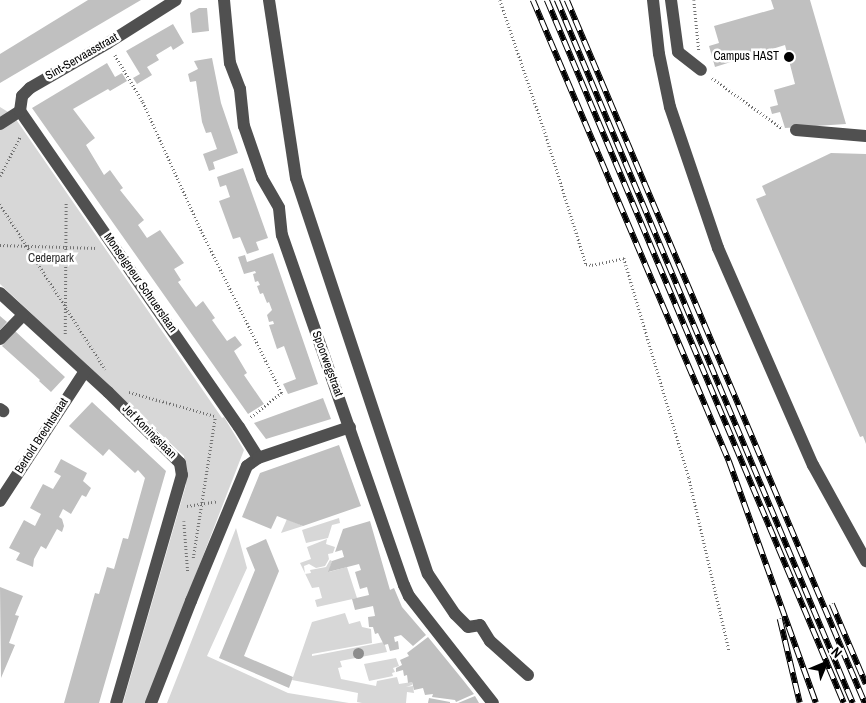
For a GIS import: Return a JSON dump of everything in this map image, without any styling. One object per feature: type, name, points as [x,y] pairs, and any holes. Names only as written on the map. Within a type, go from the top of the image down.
[{"type":"street","name":"Sint-Servaasstraat","points":[[21,113],[22,96],[30,88],[108,43],[176,0]]},
{"type":"street","name":"Spoorwegstraat","points":[[224,0],[230,62],[240,89],[244,126],[262,178],[279,208],[282,235],[409,596],[493,703]]},
{"type":"street","points":[[269,0],[296,178],[428,574],[455,614],[468,627],[480,625],[490,641],[528,675]]},
{"type":"street","points":[[653,0],[659,54],[670,107],[718,248],[814,465],[866,561]]},
{"type":"street","points":[[671,0],[678,52],[701,70]]},
{"type":"street","points":[[0,124],[21,113]]},
{"type":"street","name":"Monseigneur Schruerslaan","points":[[21,113],[239,427],[258,458]]},
{"type":"street","points":[[796,130],[866,136]]},
{"type":"street","name":"Jef Koningslaan","points":[[0,293],[108,392],[180,463],[182,474],[178,507],[116,703]]},
{"type":"street","points":[[0,339],[23,314]]},
{"type":"street","name":"Bertold Brechtstraat","points":[[0,501],[84,372]]},
{"type":"street","points":[[151,703],[247,466],[258,458],[350,427]]},
{"type":"path","points":[[500,0],[541,120],[586,264],[592,265],[624,258],[689,478],[729,650]]},
{"type":"path","points":[[694,0],[701,70],[785,130],[796,130]]},
{"type":"path","points":[[108,43],[143,102],[202,232],[282,393],[239,427]]},
{"type":"path","points":[[0,176],[21,138],[15,130],[21,113]]},
{"type":"path","points":[[66,198],[65,342],[71,348],[69,357]]},
{"type":"path","points":[[0,204],[106,372]]},
{"type":"path","points":[[0,245],[102,248]]},
{"type":"path","points":[[108,392],[117,389],[215,416],[228,412]]},
{"type":"path","points":[[215,416],[202,504],[189,574],[178,507],[202,504],[222,500],[227,490],[237,488]]},
{"type":"green space","name":"Cederpark","points":[[0,107],[13,115],[222,418],[224,417],[244,450],[146,703],[123,703],[186,485],[184,456],[0,284]]},
{"type":"green space","points":[[339,518],[340,523],[332,525],[328,538],[306,543],[302,530]]},
{"type":"green space","points":[[287,519],[303,526],[281,533]]},
{"type":"green space","points":[[236,528],[247,568],[207,656],[288,693],[349,703],[167,703]]},
{"type":"green space","points":[[327,539],[326,544],[335,547],[333,553],[328,554],[329,559],[325,566],[316,568],[309,564],[304,566],[305,573],[300,563],[311,559],[307,547]]},
{"type":"green space","points":[[330,560],[332,561],[329,572],[347,567],[357,598],[317,607],[315,600],[322,598],[319,587],[312,588],[305,574],[311,573],[310,570],[326,567]]},
{"type":"green space","points":[[345,613],[349,624],[360,621],[362,627],[371,629],[372,643],[312,654],[312,656],[384,642],[387,652],[340,661],[342,667],[338,668],[341,679],[376,686],[377,681],[397,677],[399,684],[412,682],[412,685],[406,687],[413,686],[414,693],[407,692],[406,703],[357,702],[358,693],[292,680],[312,622]]},
{"type":"green space","points":[[396,658],[399,666],[393,668],[395,672],[392,673],[393,676],[369,681],[364,664]]},
{"type":"building","points":[[88,0],[141,0],[0,83],[0,54]]},
{"type":"building","points":[[771,0],[810,0],[846,124],[785,128],[780,112],[772,114],[770,107],[778,105],[774,90],[795,84],[785,45],[715,67],[709,46],[719,43],[714,26],[774,9]]},
{"type":"building","points":[[199,8],[207,8],[209,31],[192,33],[190,13]]},
{"type":"building","points":[[173,24],[184,43],[173,50],[171,46],[156,55],[159,60],[147,67],[152,75],[137,84],[133,78],[140,74],[126,51]]},
{"type":"building","points":[[212,58],[221,103],[238,153],[213,162],[215,169],[209,171],[203,154],[217,149],[211,132],[206,133],[202,122],[196,81],[190,82],[188,74],[198,69],[194,61]]},
{"type":"building","points":[[107,63],[115,77],[122,73],[127,81],[110,91],[108,89],[73,109],[95,138],[86,145],[104,175],[110,170],[123,188],[120,190],[144,220],[138,225],[147,238],[160,230],[184,263],[174,269],[181,280],[178,282],[196,307],[203,301],[215,318],[212,320],[227,341],[235,336],[242,345],[234,351],[247,373],[244,375],[264,404],[248,414],[32,108]]},
{"type":"building","points":[[831,153],[866,154],[866,444],[863,436],[860,437],[756,199],[766,195],[762,186]]},
{"type":"building","points":[[243,168],[268,238],[256,242],[259,250],[247,254],[240,237],[233,239],[219,201],[230,197],[226,185],[220,187],[217,177]]},
{"type":"building","points":[[273,253],[318,384],[288,394],[283,384],[296,379],[284,346],[277,349],[269,325],[274,324],[273,321],[269,322],[267,315],[272,310],[263,293],[260,294],[257,286],[260,285],[258,281],[255,282],[253,274],[256,273],[255,271],[244,274],[238,257],[245,255],[247,262]]},
{"type":"building","points":[[0,316],[7,322],[0,330]]},
{"type":"building","points":[[15,331],[65,377],[51,392],[2,346]]},
{"type":"building","points":[[323,398],[331,419],[266,439],[254,423]]},
{"type":"building","points":[[92,402],[166,471],[99,703],[64,703],[95,593],[99,594],[107,567],[114,569],[123,538],[128,539],[145,478],[138,470],[135,473],[109,449],[103,456],[69,426]]},
{"type":"building","points":[[339,445],[361,506],[303,526],[277,516],[271,529],[242,517],[260,473]]},
{"type":"building","points":[[61,459],[87,473],[83,481],[91,488],[86,497],[82,495],[71,514],[63,509],[59,517],[62,519],[64,526],[62,532],[57,529],[46,549],[41,546],[34,559],[33,567],[16,560],[20,553],[9,548],[24,520],[35,526],[41,514],[30,508],[43,484],[53,489],[61,476],[54,472]]},
{"type":"building","points":[[370,521],[390,590],[394,588],[402,607],[426,635],[413,646],[401,635],[394,637],[395,642],[398,641],[399,649],[390,651],[388,644],[384,645],[378,633],[375,634],[373,627],[369,627],[368,617],[375,616],[373,606],[355,610],[352,599],[369,595],[367,587],[360,589],[355,572],[361,570],[359,564],[328,572],[332,561],[344,557],[342,550],[335,552],[343,529]]},
{"type":"building","points":[[266,539],[279,571],[244,656],[293,677],[289,688],[219,658],[255,570],[246,548]]},
{"type":"building","points":[[0,587],[23,596],[15,615],[19,616],[9,643],[15,645],[1,678]]},
{"type":"building","points":[[428,637],[474,694],[456,702],[455,700],[432,697],[433,694],[425,695],[423,688],[414,690],[412,682],[408,683],[407,675],[404,676],[403,670],[396,672],[396,668],[402,665],[400,660],[409,656],[407,653]]},
{"type":"building","points":[[475,696],[479,703],[458,703]]},
{"type":"building","points":[[429,698],[450,702],[450,703],[428,703]]},
{"type":"railway","points":[[533,0],[729,461],[816,703]]},
{"type":"railway","points":[[547,0],[844,703]]},
{"type":"railway","points":[[557,0],[853,703]]},
{"type":"railway","points":[[567,0],[865,703]]},
{"type":"railway","points":[[832,604],[866,684]]},
{"type":"railway","points":[[780,619],[800,703]]},
{"type":"place","name":"Campus HAST","points":[[789,57]]}]
